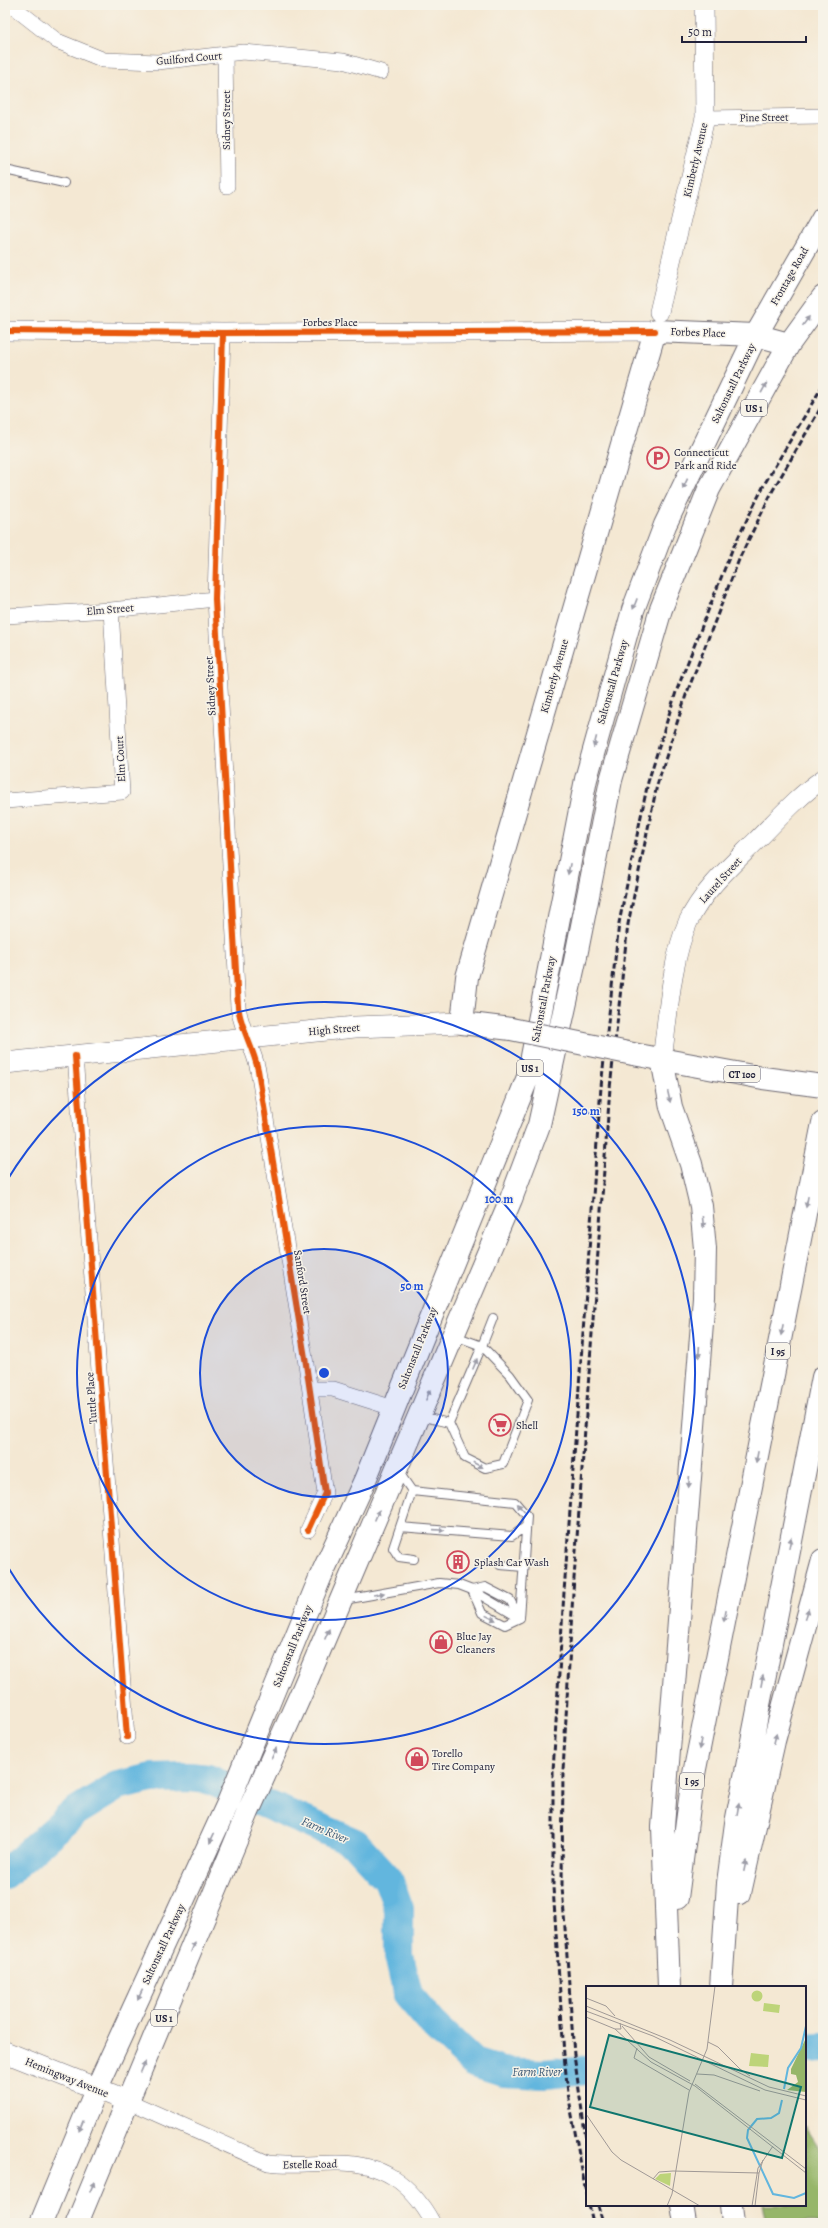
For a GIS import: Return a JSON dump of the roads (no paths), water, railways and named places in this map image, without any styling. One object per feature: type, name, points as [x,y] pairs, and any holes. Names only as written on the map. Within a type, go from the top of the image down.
[{"type":"main road","name":"Frontage Road","points":[[756,335],[823,218]]},
{"type":"main road","name":"US 1","points":[[789,344],[823,297]]},
{"type":"main road","name":"Forbes Place","points":[[657,321],[756,335],[789,344]]},
{"type":"main road","name":"Kimberly Avenue","points":[[462,1023],[467,977],[657,321]]},
{"type":"main road","name":"Saltonstall Parkway","points":[[41,2223],[96,2090],[228,1803],[320,1578],[365,1480],[392,1408],[528,1077],[586,779],[632,610],[665,525],[756,335]]},
{"type":"main road","name":"Saltonstall Parkway","points":[[78,2223],[248,1812],[341,1600],[511,1198],[538,1125],[576,961],[610,780],[661,609],[709,490],[789,344]]},
{"type":"main road","name":"High Street","points":[[5,1063],[246,1037],[385,1025],[462,1023],[511,1029],[662,1059]]},
{"type":"main road","name":"CT 100","points":[[662,1059],[762,1078],[823,1086]]},
{"type":"main road","points":[[662,1059],[671,1107],[698,1186],[703,1220],[705,1249],[704,1297],[663,1827],[670,1986]]},
{"type":"main road","name":"I 95","points":[[670,1986],[676,1902],[692,1784],[823,1123]]},
{"type":"main road","points":[[722,1986],[727,1890],[736,1823],[823,1377]]},
{"type":"main road","points":[[722,1986],[741,1886],[761,1793],[812,1594],[823,1560]]},
{"type":"main road","name":"Hemingway Avenue","points":[[5,2052],[96,2090],[128,2101]]},
{"type":"main road","points":[[682,2206],[684,2223]]},
{"type":"main road","points":[[731,2206],[733,2223]]},
{"type":"street","name":"Guilford Court","points":[[11,5],[57,41],[104,60],[158,62],[243,52],[343,61],[381,72]]},
{"type":"street","name":"Kimberly Avenue","points":[[657,321],[705,118],[704,5]]},
{"type":"street","name":"Sidney Street","points":[[225,55],[226,186]]},
{"type":"street","name":"Pine Street","points":[[705,118],[823,116]]},
{"type":"street","name":"Forbes Place","points":[[5,331],[223,333],[657,321]]},
{"type":"street","name":"Sidney Street","points":[[223,333],[216,599],[238,1007],[246,1037]]},
{"type":"street","name":"Elm Street","points":[[5,616],[111,610],[216,599]]},
{"type":"street","name":"Elm Court","points":[[5,801],[122,792],[111,610]]},
{"type":"street","name":"Laurel Street","points":[[662,1059],[680,947],[688,923],[698,904],[713,886],[771,826],[810,788],[823,779]]},
{"type":"street","name":"Sanford Street","points":[[246,1037],[252,1047],[258,1070],[310,1389],[325,1493],[308,1530]]},
{"type":"street","name":"Tuttle Place","points":[[75,1056],[127,1738]]},
{"type":"street","points":[[310,1389],[333,1389],[392,1408]]},
{"type":"street","name":"Estelle Road","points":[[128,2101],[268,2163],[290,2166],[355,2163],[378,2169],[403,2184],[422,2204],[433,2223]]},
{"type":"lane","points":[[5,170],[64,183]]},
{"type":"lane","points":[[453,1336],[482,1346],[510,1375],[528,1400],[503,1464],[485,1468],[465,1458],[449,1423],[482,1346],[493,1318]]},
{"type":"lane","points":[[419,1416],[449,1423]]},
{"type":"lane","points":[[397,1468],[412,1491]]},
{"type":"lane","points":[[412,1491],[393,1548],[399,1557],[414,1558]]},
{"type":"lane","points":[[412,1491],[515,1502],[526,1516],[520,1618]]},
{"type":"lane","points":[[400,1527],[512,1536],[525,1528]]},
{"type":"lane","points":[[500,1565],[523,1567]]},
{"type":"lane","points":[[341,1600],[439,1583],[459,1586],[472,1590],[520,1618]]},
{"type":"lane","points":[[472,1590],[482,1613],[505,1625],[520,1618]]},
{"type":"waterway","name":"Farm River","points":[[5,1874],[75,1812],[117,1786],[152,1778],[189,1777],[208,1779],[355,1843],[388,1879],[399,1909],[399,1956],[408,1995],[432,2023],[474,2063],[503,2072],[544,2074],[586,2070]]},
{"type":"waterway","name":"Farm River","points":[[806,2048],[823,2047]]},
{"type":"railway","points":[[586,2192],[568,2093],[564,2055],[553,1887],[553,1771],[564,1592],[601,1087],[619,923],[648,782],[676,692],[732,550],[765,483],[823,385]]},
{"type":"railway","points":[[586,2139],[574,2055],[562,1886],[563,1771],[573,1592],[610,1088],[628,924],[657,785],[686,695],[740,557],[773,490],[823,404]]},
{"type":"railway","points":[[589,2206],[593,2223]]},
{"type":"railway","points":[[598,2206],[603,2223]]},
{"type":"place","name":"Connecticut Park and Ride","points":[[658,458]]},
{"type":"place","name":"Shell","points":[[500,1425]]},
{"type":"place","name":"Splash Car Wash","points":[[458,1562]]},
{"type":"place","name":"Blue Jay Cleaners","points":[[441,1642]]},
{"type":"place","name":"Torello Tire Company","points":[[417,1759]]}]
